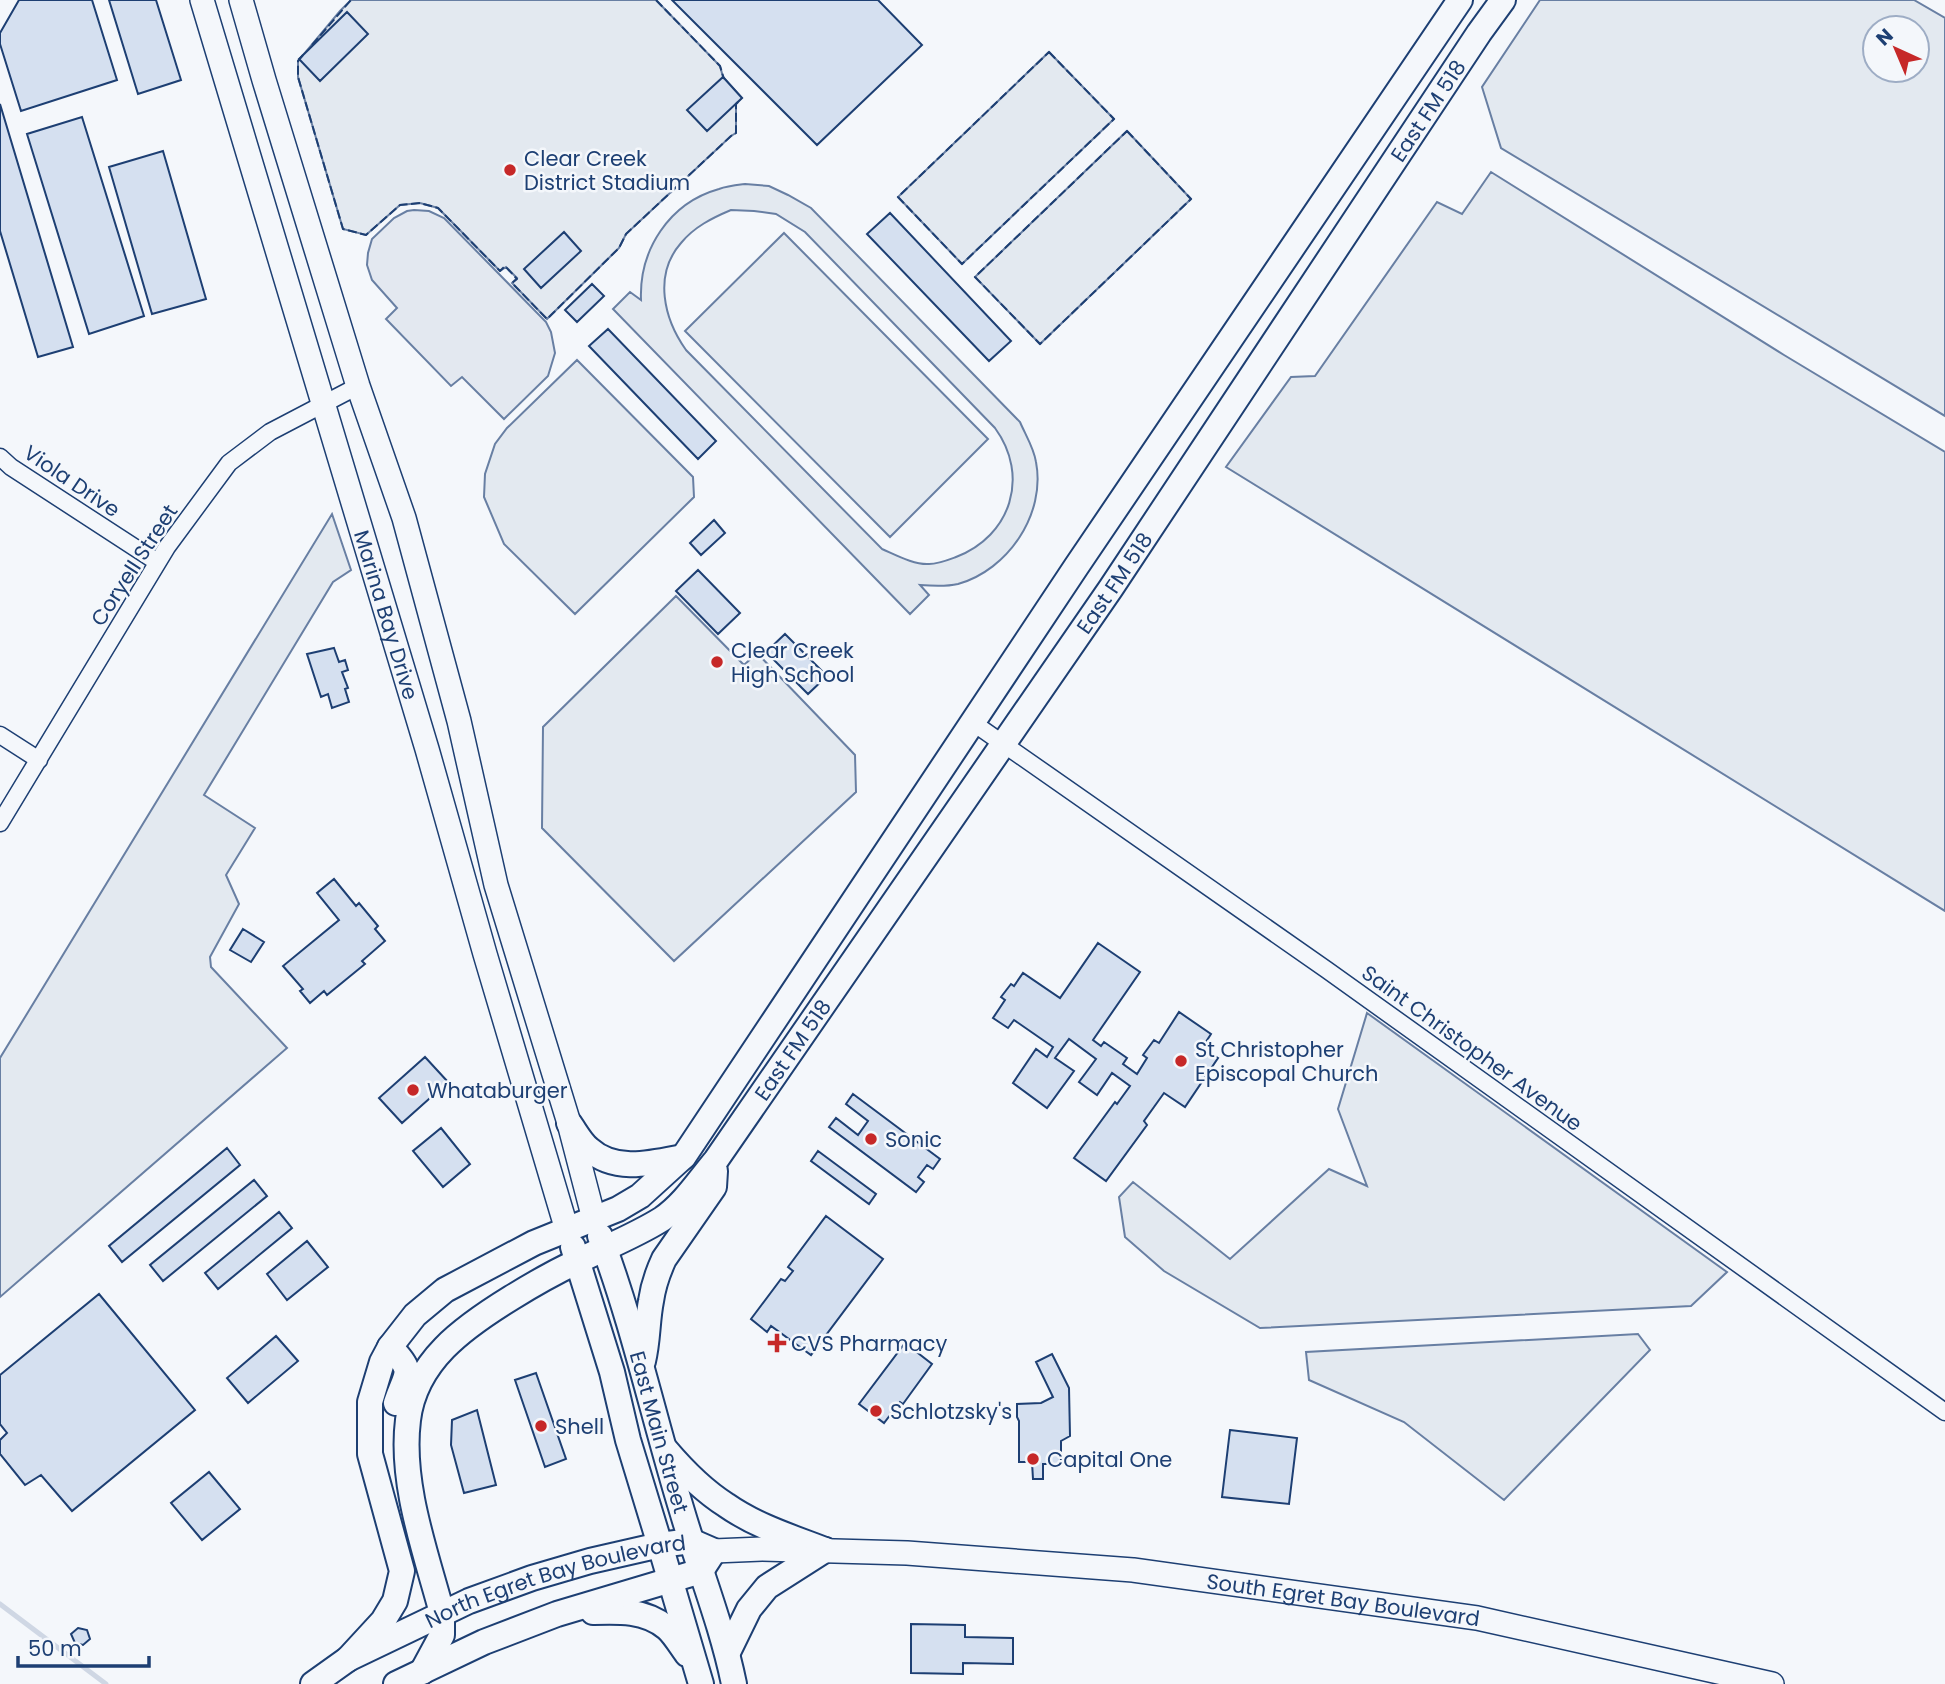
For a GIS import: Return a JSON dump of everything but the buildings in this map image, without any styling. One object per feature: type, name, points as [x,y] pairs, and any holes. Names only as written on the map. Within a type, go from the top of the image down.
[{"type":"main road","name":"Marina Bay Drive","points":[[202,0],[424,738],[567,1230]]},
{"type":"main road","name":"Marina Bay Drive","points":[[241,0],[358,386],[404,518],[459,721],[496,885],[569,1123],[594,1219]]},
{"type":"main road","name":"East FM 518","points":[[409,1484],[408,1418],[416,1390],[430,1364],[447,1343],[476,1320],[542,1279],[606,1250],[662,1218],[680,1203],[716,1160],[1111,588],[1503,0]]},
{"type":"main road","points":[[1456,6],[1479,33]]},
{"type":"main road","name":"East FM 518","points":[[348,1658],[383,1620],[396,1601],[402,1571],[370,1454],[370,1402],[382,1362],[390,1347],[415,1315],[446,1290],[534,1243],[618,1209],[640,1196],[684,1156],[1076,567],[1456,6]]},
{"type":"main road","points":[[228,88],[264,80]]},
{"type":"main road","points":[[1297,238],[1331,256]]},
{"type":"main road","points":[[1076,567],[1111,588]]},
{"type":"main road","points":[[569,1123],[588,1149],[608,1162],[626,1165],[684,1156]]},
{"type":"main road","points":[[642,1367],[648,1341],[651,1300],[660,1268],[714,1187],[716,1160]]},
{"type":"main road","name":"East Main Street","points":[[594,1219],[642,1367],[691,1541],[708,1561],[734,1684]]},
{"type":"main road","name":"East Main Street","points":[[567,1230],[612,1372],[628,1440],[698,1675]]},
{"type":"main road","points":[[390,1347],[406,1365],[407,1373],[394,1414],[392,1445],[409,1484],[442,1613],[442,1635],[422,1672]]},
{"type":"main road","points":[[663,1447],[700,1485],[725,1505],[750,1520],[825,1550]]},
{"type":"main road","name":"North Egret Bay Boulevard","points":[[313,1684],[348,1658],[442,1613],[532,1578],[590,1561],[691,1541]]},
{"type":"main road","points":[[708,1561],[762,1549],[825,1550],[908,1553],[1133,1570],[1464,1616],[1772,1684]]},
{"type":"main road","points":[[728,1652],[752,1603],[767,1587],[825,1550]]},
{"type":"main road","name":"North Egret Bay Boulevard","points":[[396,1684],[484,1642],[557,1614],[670,1580],[708,1561]]},
{"type":"main road","points":[[557,1614],[622,1611],[646,1616],[667,1628],[698,1675]]},
{"type":"street","name":"Coryell Street","points":[[0,822],[167,547],[229,463],[270,432],[358,386]]},
{"type":"street","name":"Viola Drive","points":[[0,457],[11,467],[158,562]]},
{"type":"street","name":"Saint Christopher Avenue","points":[[972,722],[1328,970],[1945,1412]]},
{"type":"street","points":[[0,736],[39,760]]},
{"type":"shaded area","name":"Clear Creek District Stadium","points":[[351,0],[656,0],[720,66],[723,77],[742,98],[736,104],[736,133],[626,234],[619,248],[547,319],[512,283],[517,278],[506,267],[500,271],[438,208],[420,203],[400,205],[366,235],[343,229],[298,77],[298,61]]},
{"type":"shaded area","points":[[1540,0],[1914,0],[1945,18],[1945,416],[1501,148],[1482,87]]},
{"type":"shaded area","points":[[1049,52],[1114,119],[962,264],[898,197]]},
{"type":"shaded area","points":[[1127,131],[1191,199],[1040,344],[975,277]]},
{"type":"shaded area","points":[[1491,172],[1945,452],[1945,911],[1226,467],[1291,377],[1315,376],[1437,202],[1462,214]]},
{"type":"shaded area","points":[[745,184],[769,186],[811,208],[1020,422],[1031,446],[1038,482],[1029,520],[1020,537],[993,566],[976,577],[953,585],[920,585],[929,595],[910,614],[613,309],[630,292],[641,300],[645,264],[660,231],[672,217],[701,196],[722,188]],"holes":[[[731,210],[776,214],[805,232],[995,428],[1006,446],[1013,484],[1002,520],[990,535],[975,547],[956,557],[929,564],[911,561],[882,549],[686,350],[678,338],[667,311],[665,297],[664,283],[672,256],[686,237],[710,220]]]},
{"type":"shaded area","points":[[414,210],[429,211],[444,218],[546,322],[551,332],[555,353],[548,376],[504,419],[462,377],[451,386],[386,319],[397,308],[372,280],[367,265],[368,253],[372,239],[394,218]]},
{"type":"shaded area","points":[[784,233],[988,439],[890,537],[685,331]]},
{"type":"shaded area","points":[[577,360],[693,477],[694,497],[575,614],[504,544],[484,497],[485,474],[495,444],[507,428]]},
{"type":"shaded area","points":[[332,514],[351,570],[333,582],[204,795],[255,828],[226,875],[239,904],[210,957],[211,967],[287,1048],[0,1297],[0,1058]]},
{"type":"shaded area","points":[[676,596],[744,665],[757,653],[855,755],[856,792],[674,961],[542,828],[543,727]]},
{"type":"shaded area","points":[[1367,1013],[1727,1272],[1691,1306],[1260,1328],[1164,1271],[1125,1237],[1119,1197],[1133,1182],[1230,1259],[1329,1169],[1367,1186],[1338,1109]]},
{"type":"shaded area","points":[[1638,1334],[1650,1350],[1504,1500],[1404,1422],[1309,1380],[1306,1352]]},
{"type":"waterway","points":[[0,1604],[106,1684]]},
{"type":"fence","points":[[312,45],[351,0]]},
{"type":"fence","points":[[656,0],[720,66],[724,79]]},
{"type":"fence","points":[[1049,52],[1114,119],[962,264],[898,197],[1049,52]]},
{"type":"fence","points":[[303,55],[298,61],[298,77],[343,229],[366,235],[400,205],[420,203],[438,208],[500,271],[505,266],[517,279],[512,283],[547,319],[619,248],[626,234],[736,133],[738,102]]},
{"type":"fence","points":[[1127,131],[1191,199],[1040,344],[975,277],[1127,131]]},
{"type":"place","name":"Clear Creek District Stadium","points":[[510,170]]},
{"type":"place","name":"Clear Creek High School","points":[[717,662]]},
{"type":"place","name":"St Christopher Episcopal Church","points":[[1181,1061]]},
{"type":"place","name":"Whataburger","points":[[413,1090]]},
{"type":"place","name":"Sonic","points":[[871,1139]]},
{"type":"place","name":"CVS Pharmacy","points":[[777,1343]]},
{"type":"place","name":"Schlotzsky's","points":[[876,1411]]},
{"type":"place","name":"Shell","points":[[541,1426]]},
{"type":"place","name":"Capital One","points":[[1033,1459]]}]
